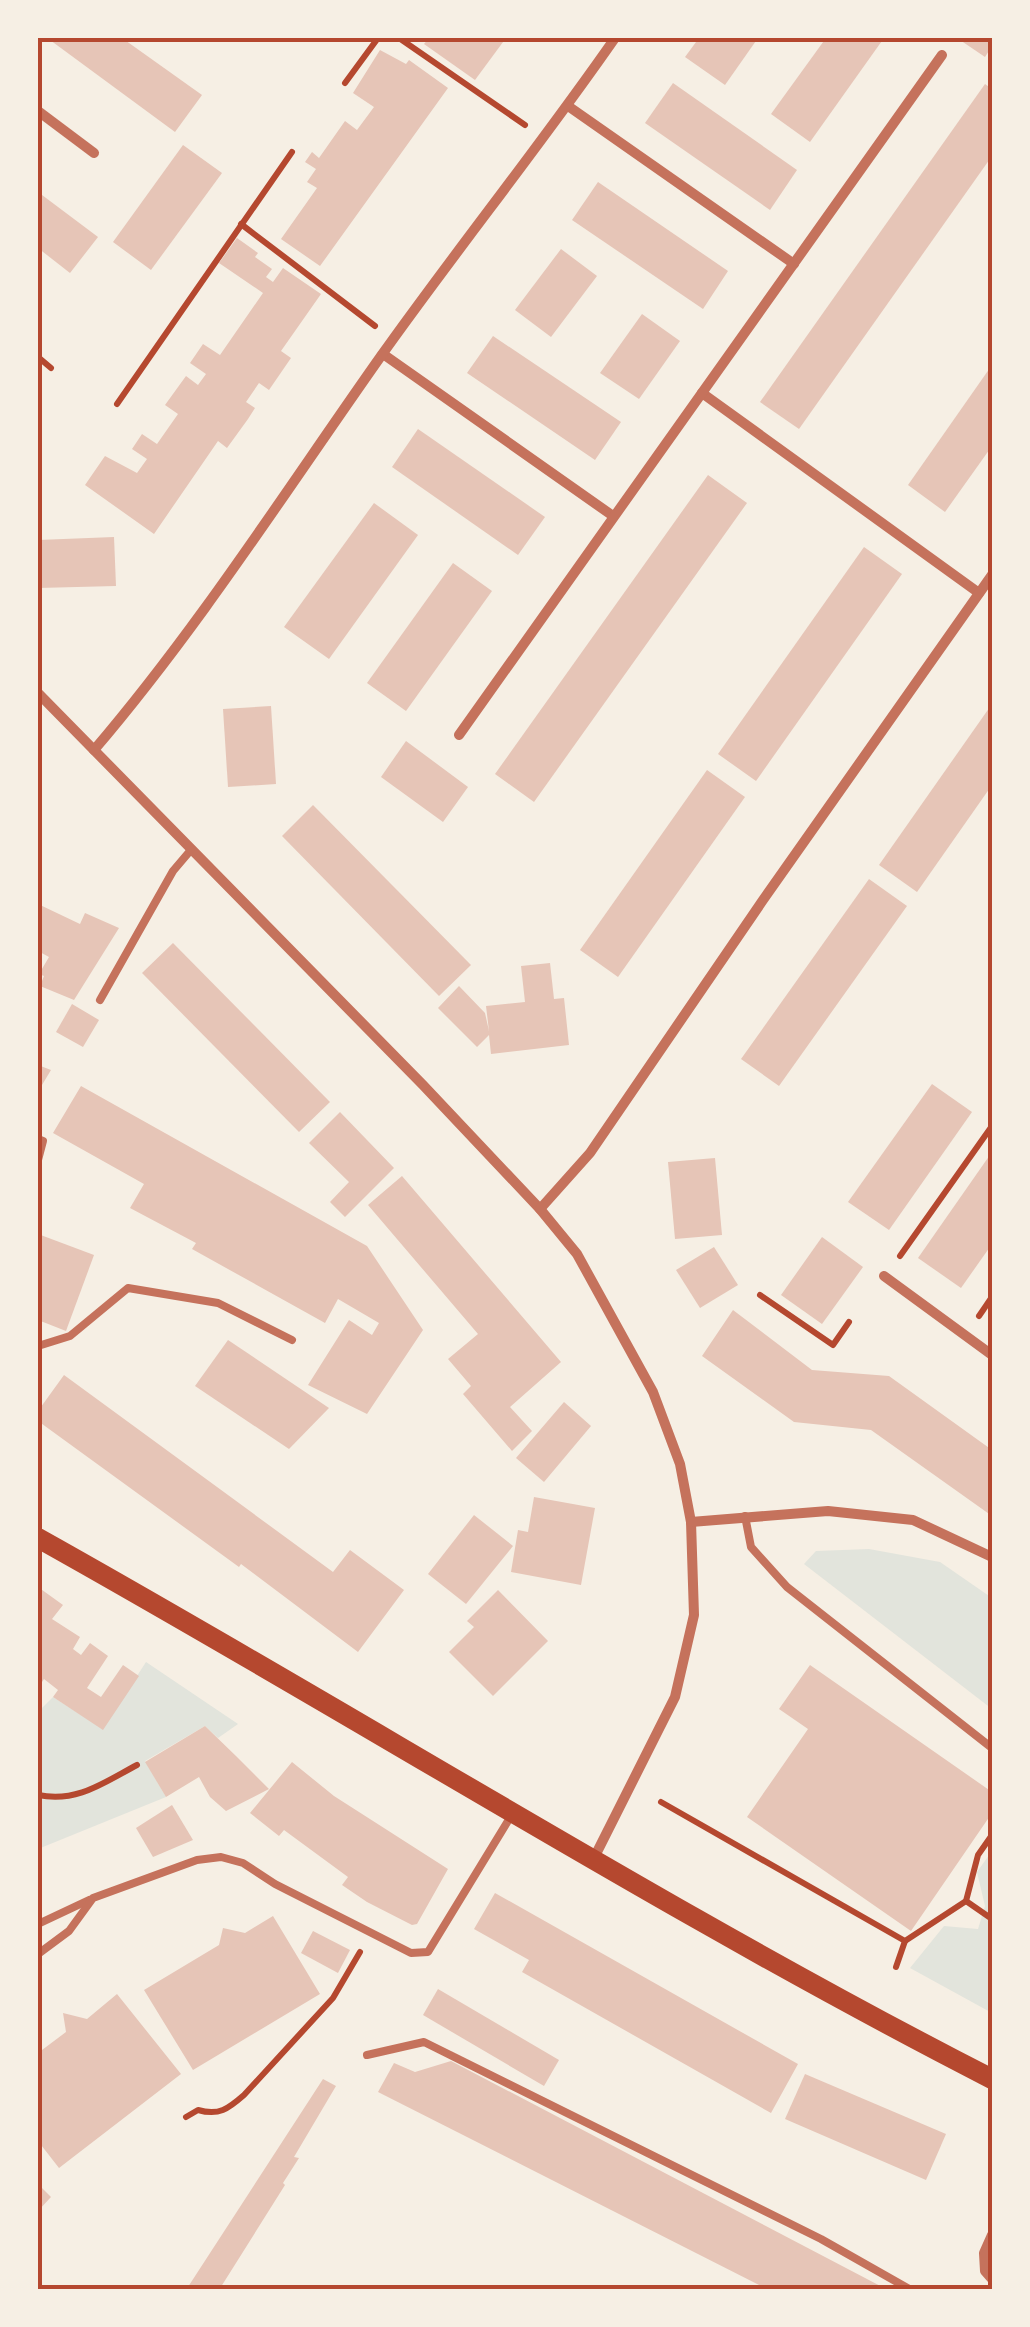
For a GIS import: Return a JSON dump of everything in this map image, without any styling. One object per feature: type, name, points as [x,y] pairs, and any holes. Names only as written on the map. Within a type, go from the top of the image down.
[{"type":"main road","points":[[38,1538],[592,1861],[884,2024],[992,2079]]},
{"type":"street","points":[[94,750],[148,686],[382,354],[615,38]]},
{"type":"street","points":[[459,736],[942,55]]},
{"type":"street","points":[[568,106],[794,264]]},
{"type":"street","points":[[38,111],[94,153]]},
{"type":"street","points":[[382,354],[613,516]]},
{"type":"street","points":[[702,393],[979,593]]},
{"type":"street","points":[[540,1210],[590,1154],[992,575]]},
{"type":"street","points":[[38,693],[423,1085],[540,1210],[577,1254],[654,1392],[680,1464],[691,1522],[694,1614],[676,1697],[592,1861]]},
{"type":"street","points":[[884,1276],[992,1355]]},
{"type":"street","points":[[691,1522],[828,1511],[913,1520],[992,1558]]},
{"type":"street","points":[[992,2234],[984,2252],[985,2271],[992,2279]]},
{"type":"lane","points":[[100,1000],[173,871],[190,851]]},
{"type":"lane","points":[[38,1140],[43,1141],[38,1160]]},
{"type":"lane","points":[[38,1346],[70,1336],[128,1288],[218,1303],[292,1340]]},
{"type":"lane","points":[[745,1516],[751,1547],[787,1587],[992,1748]]},
{"type":"lane","points":[[38,1924],[93,1898],[198,1860],[221,1857],[243,1863],[274,1884],[411,1954],[428,1952],[513,1814]]},
{"type":"lane","points":[[38,1954],[68,1930],[93,1898]]},
{"type":"lane","points":[[367,2054],[424,2042],[821,2238],[911,2290]]},
{"type":"path","points":[[345,84],[378,38]]},
{"type":"path","points":[[399,38],[544,139]]},
{"type":"path","points":[[117,404],[292,152]]},
{"type":"path","points":[[241,224],[393,340]]},
{"type":"path","points":[[38,358],[50,368]]},
{"type":"path","points":[[899,1257],[992,1126]]},
{"type":"path","points":[[760,1295],[833,1345],[849,1322]]},
{"type":"path","points":[[978,1317],[992,1297]]},
{"type":"path","points":[[38,1795],[69,1798],[137,1765]]},
{"type":"path","points":[[661,1802],[905,1941]]},
{"type":"path","points":[[896,1967],[905,1941],[966,1901],[978,1855],[992,1835]]},
{"type":"path","points":[[966,1901],[992,1919]]},
{"type":"path","points":[[186,2118],[198,2110],[213,2114],[228,2109],[244,2095],[333,1998],[370,1934]]},
{"type":"shaded area","points":[[869,1549],[940,1562],[992,1598],[992,1709],[804,1564],[816,1551]]},
{"type":"shaded area","points":[[146,1662],[238,1724],[218,1738],[205,1726],[145,1761],[166,1797],[38,1849],[38,1712],[53,1697],[103,1729]]},
{"type":"shaded area","points":[[992,1851],[992,2013],[910,1968],[944,1926],[978,1929],[985,1906],[977,1872]]},
{"type":"building","points":[[52,38],[122,38],[202,95],[175,132]]},
{"type":"building","points":[[429,38],[506,38],[475,80],[424,44]]},
{"type":"building","points":[[699,38],[758,38],[725,85],[685,57]]},
{"type":"building","points":[[826,38],[884,38],[810,142],[771,114]]},
{"type":"building","points":[[957,38],[992,38],[992,46],[985,57]]},
{"type":"building","points":[[380,50],[406,64],[409,60],[448,88],[320,266],[281,239],[317,188],[307,182],[316,169],[305,162],[312,152],[319,158],[345,121],[357,130],[374,107],[353,93]]},
{"type":"building","points":[[673,83],[797,170],[770,210],[645,123]]},
{"type":"building","points":[[985,84],[992,89],[992,156],[799,429],[760,402]]},
{"type":"building","points":[[183,145],[222,173],[151,270],[113,242]]},
{"type":"building","points":[[598,182],[728,271],[703,309],[572,220]]},
{"type":"building","points":[[38,192],[98,237],[70,273],[38,248]]},
{"type":"building","points":[[237,238],[272,269],[266,277],[273,282],[283,268],[321,294],[281,351],[291,358],[269,390],[259,383],[246,402],[255,408],[248,419],[227,448],[218,441],[154,534],[85,485],[105,456],[137,473],[147,459],[132,449],[142,434],[157,444],[178,414],[165,405],[186,376],[198,385],[206,374],[190,363],[203,344],[220,355],[263,293],[219,263]]},
{"type":"building","points":[[561,249],[597,276],[551,337],[515,310]]},
{"type":"building","points":[[642,314],[680,341],[639,399],[600,373]]},
{"type":"building","points":[[493,336],[621,422],[595,460],[467,373]]},
{"type":"building","points":[[992,365],[992,446],[945,512],[908,485]]},
{"type":"building","points":[[418,429],[545,517],[518,555],[392,467]]},
{"type":"building","points":[[708,475],[747,503],[534,802],[495,774]]},
{"type":"building","points":[[374,503],[418,535],[329,659],[284,627]]},
{"type":"building","points":[[114,537],[116,586],[38,588],[38,540]]},
{"type":"building","points":[[864,547],[902,574],[756,781],[718,754]]},
{"type":"building","points":[[453,563],[492,591],[406,711],[367,683]]},
{"type":"building","points":[[992,704],[992,785],[917,892],[879,865]]},
{"type":"building","points":[[271,706],[276,784],[228,787],[223,709]]},
{"type":"building","points":[[406,741],[468,787],[443,822],[381,777]]},
{"type":"building","points":[[707,770],[745,797],[618,977],[580,950]]},
{"type":"building","points":[[313,805],[471,965],[439,996],[282,836]]},
{"type":"building","points":[[869,879],[907,906],[779,1086],[741,1059]]},
{"type":"building","points":[[38,904],[80,924],[85,913],[119,928],[74,1000],[40,986],[44,976],[39,974],[49,957],[38,951]]},
{"type":"building","points":[[173,943],[330,1102],[299,1132],[142,973]]},
{"type":"building","points":[[550,963],[554,999],[564,998],[569,1045],[491,1054],[489,1035],[477,1047],[438,1008],[459,986],[485,1013],[489,1031],[486,1006],[525,1002],[521,966]]},
{"type":"building","points":[[72,1004],[99,1020],[83,1047],[56,1032]]},
{"type":"building","points":[[38,1065],[51,1070],[42,1085],[38,1082]]},
{"type":"building","points":[[932,1084],[972,1112],[889,1230],[848,1202]]},
{"type":"building","points":[[81,1086],[367,1246],[423,1330],[367,1414],[308,1385],[349,1320],[372,1335],[379,1323],[338,1299],[325,1323],[192,1249],[196,1243],[130,1208],[144,1184],[53,1133]]},
{"type":"building","points":[[340,1112],[394,1168],[345,1217],[330,1202],[349,1182],[309,1143]]},
{"type":"building","points":[[992,1152],[992,1244],[961,1288],[918,1258]]},
{"type":"building","points":[[715,1158],[722,1235],[675,1239],[668,1162]]},
{"type":"building","points":[[402,1176],[561,1362],[510,1407],[532,1431],[512,1451],[463,1394],[471,1386],[448,1359],[478,1334],[368,1205]]},
{"type":"building","points":[[38,1234],[94,1255],[66,1331],[38,1320]]},
{"type":"building","points":[[822,1237],[863,1267],[822,1324],[781,1295]]},
{"type":"building","points":[[714,1247],[738,1285],[700,1308],[676,1270]]},
{"type":"building","points":[[733,1310],[812,1370],[889,1376],[992,1450],[992,1516],[871,1430],[794,1422],[702,1356]]},
{"type":"building","points":[[228,1340],[329,1408],[289,1449],[195,1386]]},
{"type":"building","points":[[64,1375],[333,1572],[350,1550],[404,1590],[358,1652],[38,1421],[38,1411]]},
{"type":"building","points":[[564,1402],[591,1426],[544,1482],[516,1458]]},
{"type":"building","points":[[534,1497],[595,1508],[581,1585],[511,1572],[518,1530],[528,1532]]},
{"type":"building","points":[[474,1515],[513,1546],[466,1604],[428,1574]]},
{"type":"building","points":[[38,1587],[63,1605],[52,1619],[80,1637],[73,1649],[81,1655],[90,1643],[108,1656],[87,1688],[101,1697],[123,1665],[139,1676],[103,1730],[53,1697],[58,1690],[44,1679],[38,1688]]},
{"type":"building","points":[[498,1590],[548,1641],[493,1696],[449,1652],[474,1627],[467,1621]]},
{"type":"building","points":[[810,1665],[992,1792],[992,1813],[911,1931],[747,1817],[808,1729],[779,1709]]},
{"type":"building","points":[[205,1726],[269,1789],[226,1811],[210,1797],[199,1777],[166,1797],[145,1762]]},
{"type":"building","points":[[292,1762],[334,1796],[448,1869],[417,1924],[367,1902],[342,1885],[348,1877],[284,1830],[279,1836],[250,1813]]},
{"type":"building","points":[[172,1805],[193,1840],[153,1857],[136,1828]]},
{"type":"building","points":[[495,1893],[798,2064],[771,2113],[522,1972],[529,1960],[474,1929]]},
{"type":"building","points":[[273,1916],[320,1994],[193,2070],[144,1990],[219,1945],[223,1928],[245,1933]]},
{"type":"building","points":[[313,1931],[350,1950],[338,1973],[301,1953]]},
{"type":"building","points":[[438,1989],[559,2060],[544,2086],[423,2015]]},
{"type":"building","points":[[117,1994],[181,2074],[59,2168],[38,2141],[38,2053],[66,2032],[63,2013],[87,2019]]},
{"type":"building","points":[[451,2061],[888,2290],[769,2290],[378,2092],[394,2063],[415,2072]]},
{"type":"building","points":[[805,2074],[946,2134],[926,2180],[785,2119]]},
{"type":"building","points":[[323,2079],[336,2086],[294,2157],[299,2158],[285,2185],[219,2290],[186,2290]]},
{"type":"building","points":[[38,2184],[51,2197],[38,2211]]}]
